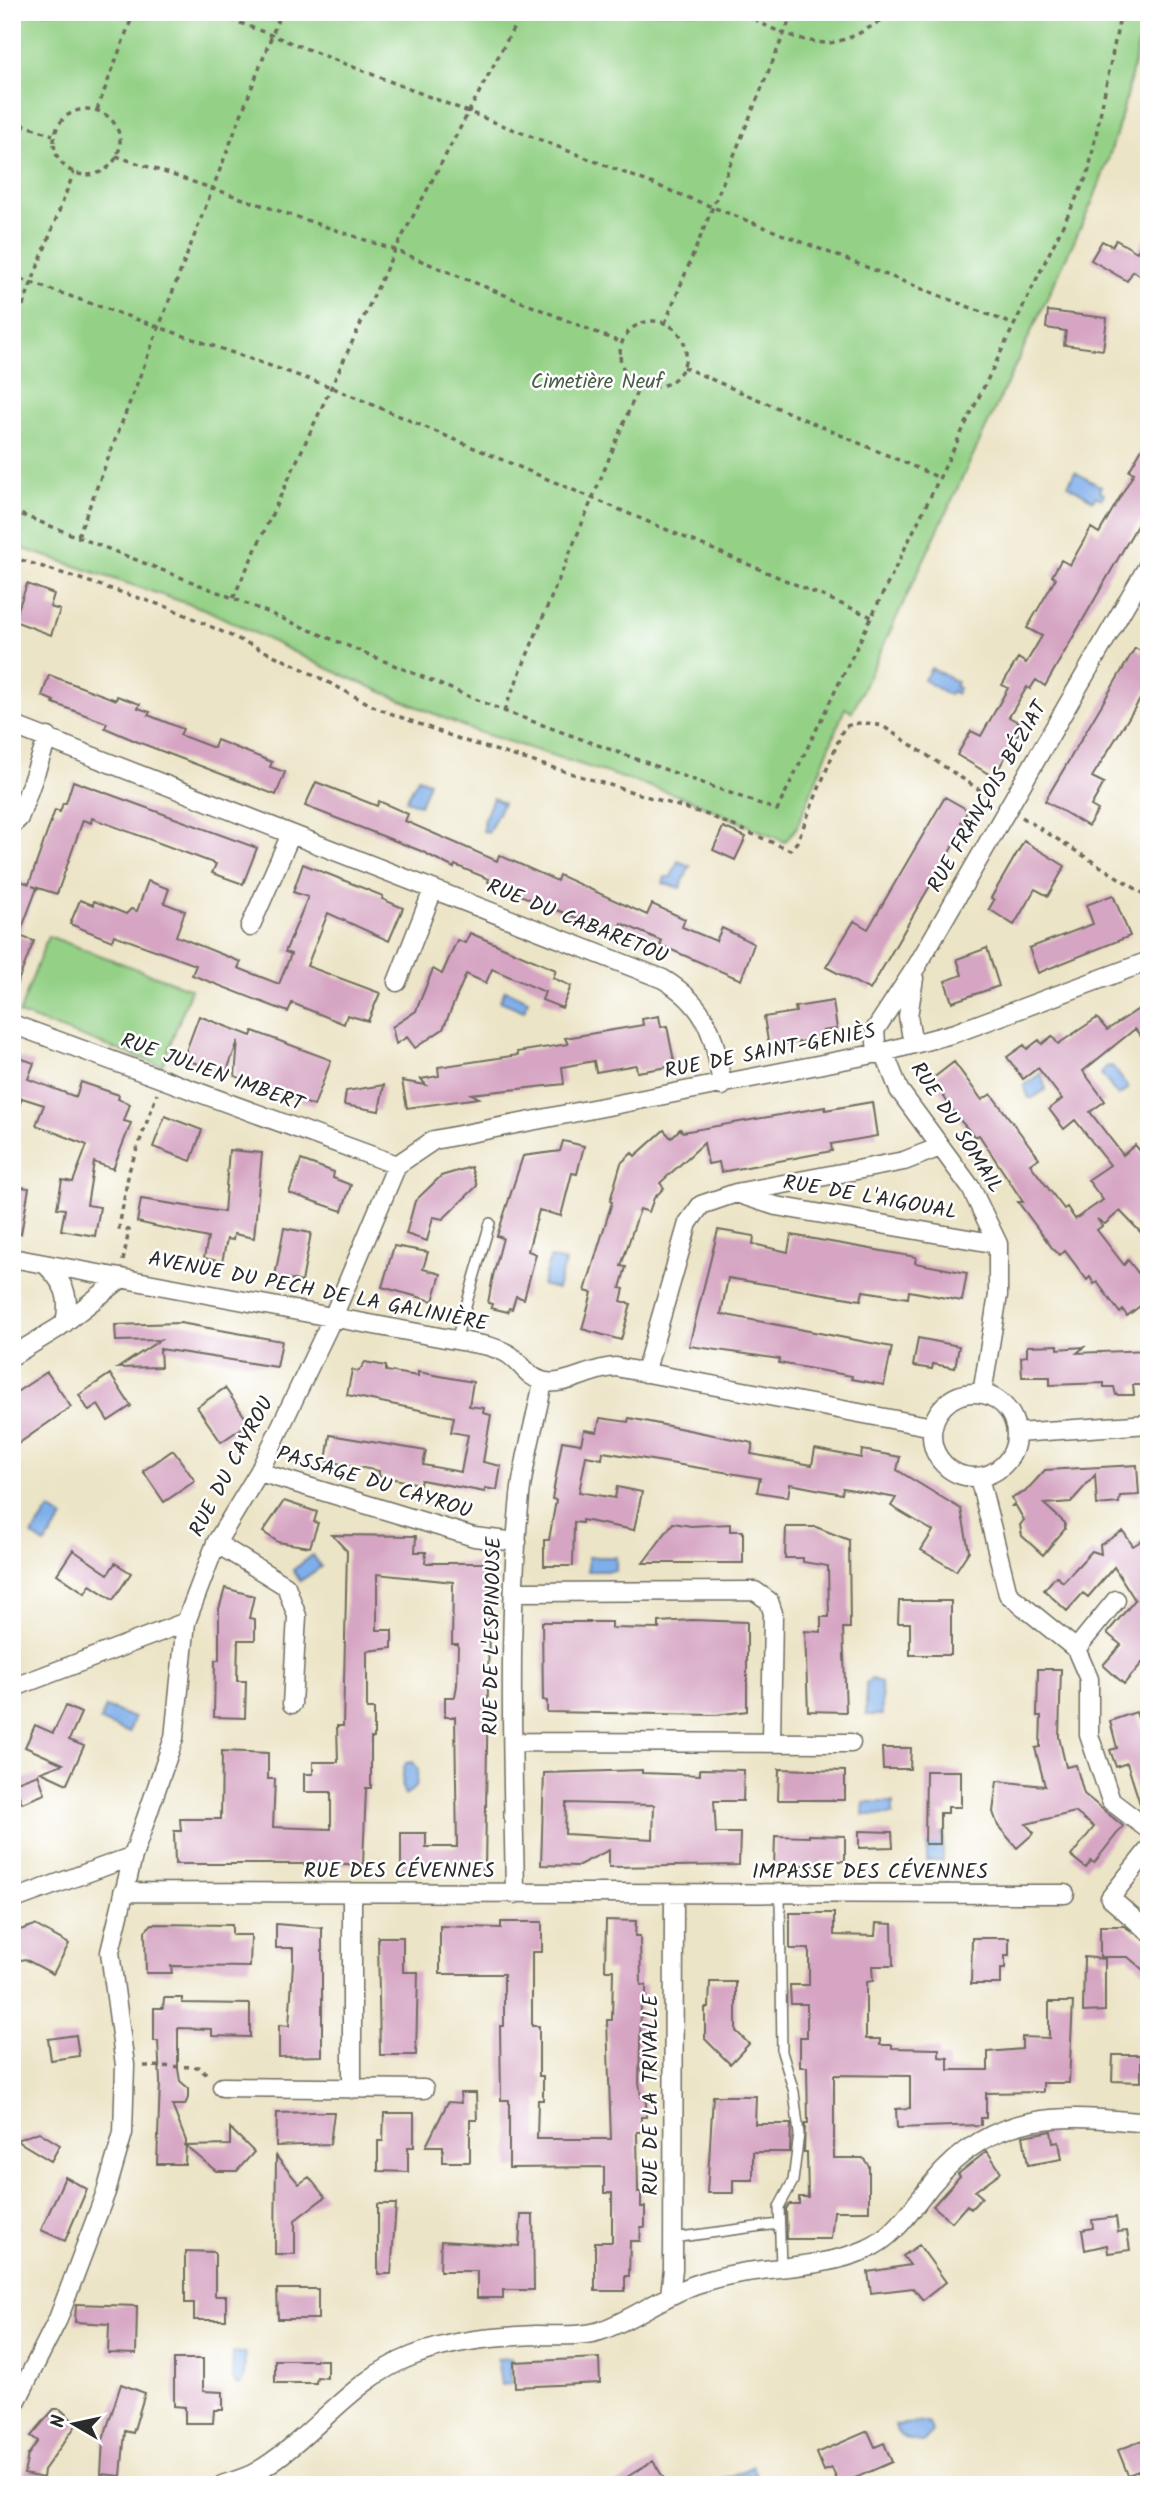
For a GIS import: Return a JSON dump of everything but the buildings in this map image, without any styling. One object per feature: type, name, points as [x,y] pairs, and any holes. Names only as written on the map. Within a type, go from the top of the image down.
[{"type":"street","name":"RUE FRANÇOIS BÉZIAT","points":[[880,1053],[875,1030],[918,964],[1149,564]]},
{"type":"street","name":"RUE DU CABARETOU","points":[[12,725],[663,979],[693,1000],[713,1035],[722,1086]]},
{"type":"street","points":[[12,825],[19,818],[47,737]]},
{"type":"street","points":[[250,927],[291,834]]},
{"type":"street","points":[[397,982],[433,890]]},
{"type":"street","name":"RUE DE SAINT-GENIÈS","points":[[397,1165],[434,1140],[722,1086],[880,1053],[1044,1002],[1149,961]]},
{"type":"street","points":[[913,1044],[909,1001],[918,964]]},
{"type":"street","name":"RUE JULIEN IMBERT","points":[[12,1024],[397,1165]]},
{"type":"street","name":"RUE DU SOMAIL","points":[[880,1053],[899,1090],[971,1188],[998,1244],[998,1295],[982,1394]]},
{"type":"street","name":"RUE DE L'AIGOUAL","points":[[645,1373],[688,1223],[701,1205],[736,1192],[904,1161],[940,1147]]},
{"type":"street","name":"RUE DU CAYROU","points":[[12,2410],[58,2319],[106,2192],[123,2133],[125,2065],[110,1952],[133,1856],[174,1738],[186,1622],[216,1543],[260,1472],[333,1317],[397,1165]]},
{"type":"street","name":"RUE DE L'AIGOUAL","points":[[736,1192],[776,1206],[998,1244]]},
{"type":"street","name":"AVENUE DU PECH DE LA GALINIÈRE","points":[[12,1258],[488,1346],[508,1354],[528,1375],[543,1382]]},
{"type":"street","points":[[45,1264],[64,1283],[68,1312],[65,1323]]},
{"type":"street","points":[[12,1356],[65,1323],[121,1278]]},
{"type":"street","points":[[543,1382],[555,1382],[601,1367],[933,1427]]},
{"type":"street","name":"RUE DE L'ESPINOUSE","points":[[515,1894],[514,1592],[520,1494],[543,1382]]},
{"type":"street","points":[[982,1394],[995,1398],[1006,1407],[1016,1433],[1010,1457],[1002,1467],[979,1477],[954,1472],[943,1464],[933,1440],[933,1427],[938,1415],[956,1397],[982,1394]]},
{"type":"street","points":[[1016,1433],[1149,1424]]},
{"type":"street","name":"PASSAGE DU CAYROU","points":[[260,1472],[474,1537],[517,1542]]},
{"type":"street","points":[[979,1477],[1008,1594],[1076,1649],[1089,1679],[1089,1735],[1111,1801],[1149,1830]]},
{"type":"street","points":[[216,1543],[286,1586],[298,1616],[292,1704]]},
{"type":"street","points":[[514,1592],[755,1591],[769,1601],[773,1613],[771,1742]]},
{"type":"street","points":[[1076,1649],[1116,1600]]},
{"type":"street","points":[[12,1688],[186,1622]]},
{"type":"street","points":[[513,1742],[851,1744]]},
{"type":"street","points":[[1149,1849],[1110,1899],[1149,1931]]},
{"type":"street","points":[[12,1900],[133,1856]]},
{"type":"street","name":"RUE DES CÉVENNES","points":[[123,1892],[674,1895]]},
{"type":"street","points":[[352,1894],[352,2089]]},
{"type":"street","name":"IMPASSE DES CÉVENNES","points":[[674,1895],[1065,1894]]},
{"type":"street","name":"RUE DE LA TRIVALLE","points":[[670,2295],[673,2238],[674,1895]]},
{"type":"street","points":[[222,2087],[424,2089]]},
{"type":"street","points":[[222,2485],[255,2473],[299,2441],[354,2389],[411,2356],[479,2337],[599,2331],[701,2282],[781,2267],[838,2260],[868,2249],[904,2221],[934,2182],[973,2147],[1011,2126],[1063,2117],[1149,2123]]},
{"type":"lane","points":[[456,1340],[490,1223]]},
{"type":"lane","points":[[780,1895],[782,2052],[794,2092],[799,2134],[793,2181],[779,2207],[781,2267]]},
{"type":"lane","points":[[673,2238],[778,2224]]},
{"type":"path","points":[[97,110],[134,12]]},
{"type":"path","points":[[212,12],[1015,325]]},
{"type":"path","points":[[78,536],[281,12]]},
{"type":"path","points":[[233,598],[395,250],[522,12]]},
{"type":"path","points":[[747,12],[754,22],[784,33],[828,43],[876,26],[891,12]]},
{"type":"path","points":[[665,323],[793,12]]},
{"type":"path","points":[[12,511],[233,598],[504,711],[778,810],[1088,174],[1121,12]]},
{"type":"path","points":[[79,110],[97,110],[116,126],[120,145],[116,156],[101,171],[91,174],[74,172],[62,163],[56,154],[54,135],[69,114],[79,110]]},
{"type":"path","points":[[12,121],[54,135]]},
{"type":"path","points":[[116,156],[395,250],[622,343]]},
{"type":"path","points":[[12,334],[74,172]]},
{"type":"path","points":[[12,276],[331,387],[872,617]]},
{"type":"path","points":[[646,322],[665,323],[682,339],[686,349],[683,367],[668,384],[658,387],[640,384],[623,366],[622,343],[635,327],[646,322]]},
{"type":"path","points":[[683,367],[940,478]]},
{"type":"path","points":[[504,711],[640,384]]},
{"type":"path","points":[[12,557],[170,608],[297,666],[379,709],[465,741],[708,815],[790,850],[797,842],[844,727],[855,722],[869,722],[884,727],[1149,897]]},
{"type":"path","points":[[121,1278],[129,1230],[119,1228],[130,1171],[162,1079]]},
{"type":"path","points":[[125,2065],[198,2067],[222,2087]]},
{"type":"green space","name":"Cimetière Neuf","points":[[12,12],[1144,12],[1123,110],[1091,205],[852,712],[845,708],[797,827],[785,842],[686,798],[472,730],[331,670],[207,610],[12,545]]},
{"type":"green space","points":[[48,936],[191,989],[162,1066],[19,1014]]},
{"type":"water","points":[[1075,472],[1101,487],[1099,491],[1104,494],[1101,499],[1096,496],[1093,500],[1068,485]]},
{"type":"water","points":[[931,668],[957,682],[955,686],[959,688],[956,694],[952,691],[949,695],[924,680]]},
{"type":"water","points":[[418,778],[429,782],[420,805],[406,800]]},
{"type":"water","points":[[493,798],[503,803],[488,833],[483,831],[483,823]]},
{"type":"water","points":[[678,861],[690,866],[680,888],[663,883],[665,877],[671,877]]},
{"type":"water","points":[[505,990],[528,1000],[524,1011],[500,1001]]},
{"type":"water","points":[[1112,1066],[1129,1088],[1118,1096],[1101,1074],[1106,1067]]},
{"type":"water","points":[[1041,1073],[1046,1089],[1029,1098],[1024,1086]]},
{"type":"water","points":[[550,1258],[565,1262],[557,1289],[542,1285]]},
{"type":"water","points":[[50,1509],[63,1518],[45,1544],[32,1535]]},
{"type":"water","points":[[313,1555],[321,1567],[300,1581],[293,1570]]},
{"type":"water","points":[[588,1557],[616,1557],[616,1571],[588,1571]]},
{"type":"water","points":[[872,1679],[881,1683],[882,1715],[866,1715],[866,1683]]},
{"type":"water","points":[[106,1707],[134,1718],[129,1733],[100,1721]]},
{"type":"water","points":[[413,1762],[418,1769],[416,1787],[405,1795],[404,1770],[406,1763]]},
{"type":"water","points":[[864,1802],[893,1802],[893,1815],[863,1815]]},
{"type":"water","points":[[927,1833],[943,1833],[943,1861],[927,1861]]},
{"type":"water","points":[[233,2353],[245,2353],[244,2378],[240,2384],[236,2384],[232,2377]]},
{"type":"water","points":[[511,2358],[511,2384],[501,2385],[497,2359]]},
{"type":"water","points":[[925,2422],[929,2424],[932,2432],[923,2442],[901,2436],[895,2425]]},
{"type":"water","points":[[753,2466],[759,2481],[751,2485],[721,2485],[720,2481]]}]
